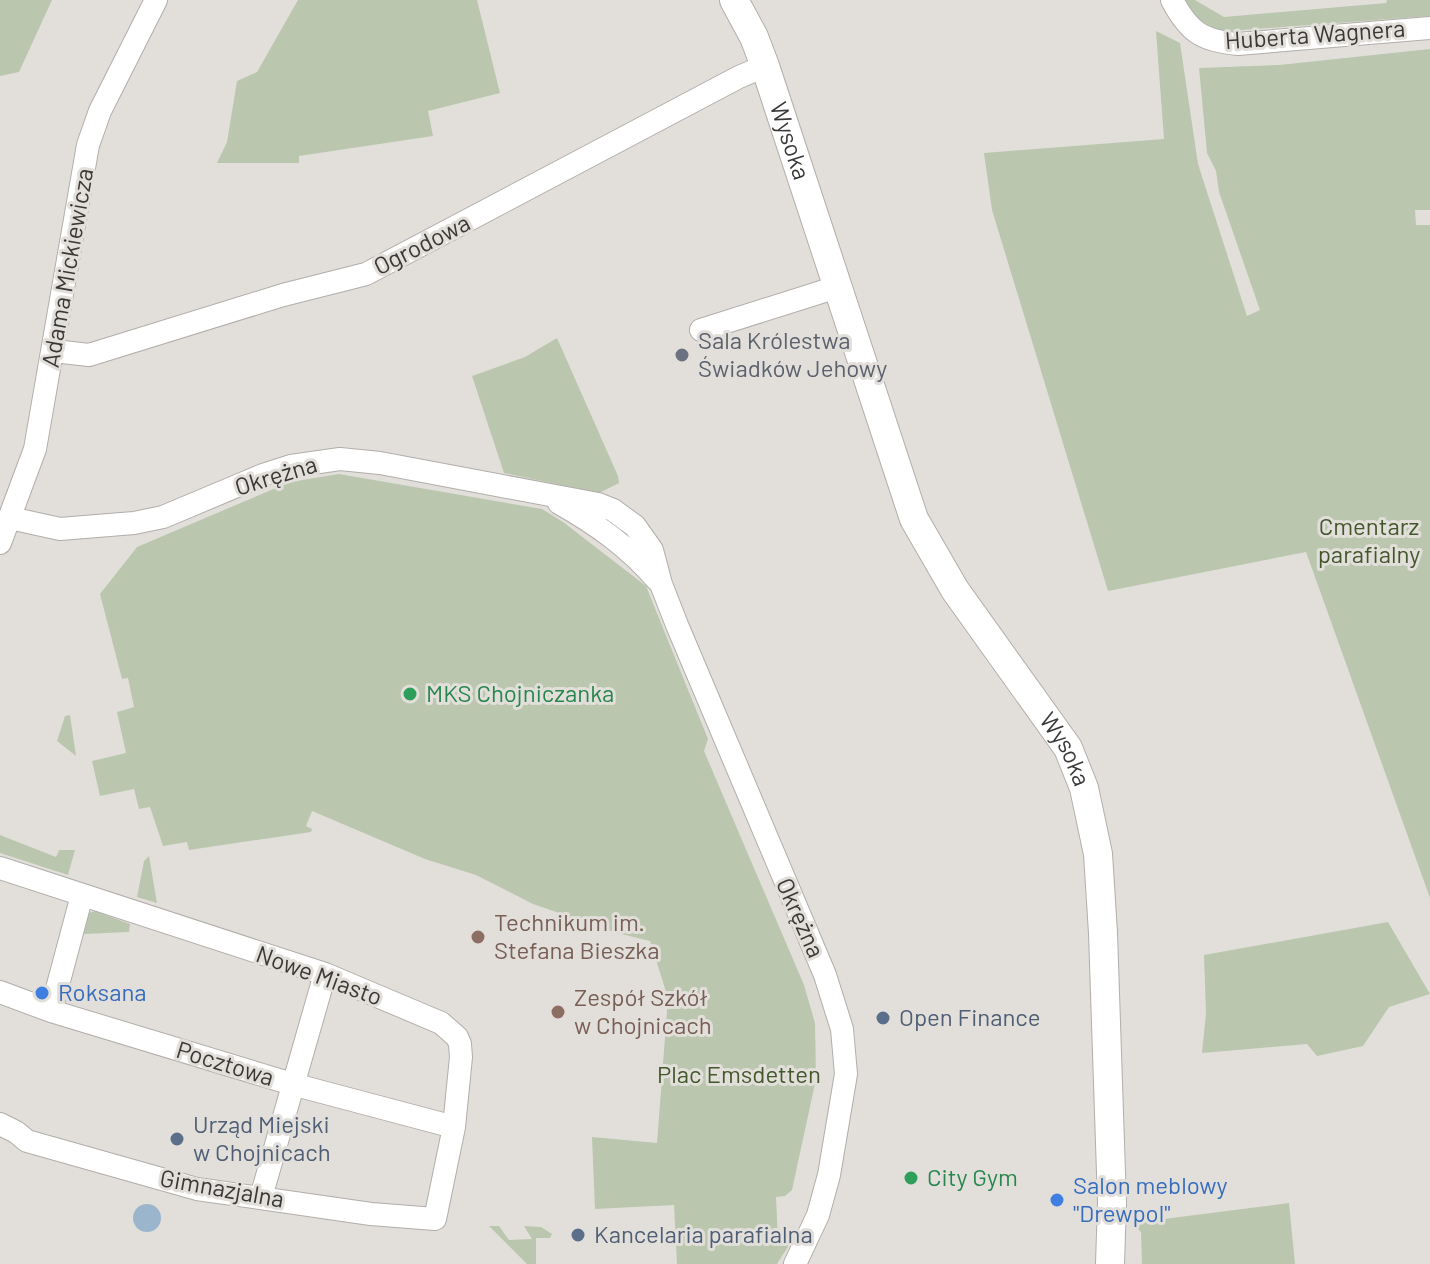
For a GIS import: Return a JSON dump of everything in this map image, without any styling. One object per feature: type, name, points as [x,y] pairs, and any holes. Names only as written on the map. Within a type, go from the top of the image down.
[{"type":"street","name":"Adama Mickiewicza","points":[[0,543],[35,449],[88,145],[100,111],[156,0]]},
{"type":"street","name":"Wysoka","points":[[734,0],[765,66],[903,489],[919,528],[955,590],[1068,748],[1084,788],[1098,854],[1103,933],[1112,1203],[1110,1264]]},
{"type":"street","name":"Huberta Wagnera","points":[[1172,0],[1197,33],[1212,42],[1238,44],[1430,28]]},
{"type":"street","name":"Ogrodowa","points":[[54,351],[89,355],[283,295],[366,274],[765,66]]},
{"type":"street","points":[[701,330],[837,287]]},
{"type":"street","name":"Okrężna","points":[[10,518],[60,529],[134,523],[163,517],[291,466],[340,459],[380,463],[546,495],[638,557],[661,584],[825,975],[842,1029],[846,1074],[829,1175],[818,1215],[795,1264]]},
{"type":"street","name":"Nowe Miasto","points":[[0,868],[325,974],[441,1023],[457,1037],[461,1057],[454,1127],[435,1219]]},
{"type":"street","points":[[51,1011],[82,895]]},
{"type":"street","points":[[261,1197],[325,974]]},
{"type":"street","name":"Pocztowa","points":[[0,992],[51,1011],[292,1084],[454,1127]]},
{"type":"street","name":"Gimnazjalna","points":[[8,1128],[27,1141],[197,1189],[371,1214],[435,1219]]},
{"type":"green space","points":[[0,0],[52,0],[19,72],[0,76]]},
{"type":"green space","points":[[298,0],[477,0],[500,93],[428,111],[433,136],[299,156],[299,163],[217,163],[227,142],[237,81],[257,72]]},
{"type":"green space","points":[[1184,0],[1195,0],[1224,17],[1386,3],[1387,0],[1430,0],[1430,16],[1229,31],[1203,22]]},
{"type":"green space","name":"Cmentarz parafialny","points":[[1156,31],[1180,43],[1198,164],[1247,316],[1260,310],[1219,192],[1216,171],[1207,153],[1199,68],[1279,65],[1430,49],[1430,210],[1415,210],[1416,225],[1430,225],[1430,898],[1306,552],[1108,591],[992,210],[984,153],[1164,139]]},
{"type":"green space","points":[[557,338],[618,476],[619,483],[599,493],[504,473],[472,376],[525,357]]},
{"type":"green space","name":"MKS Chojniczanka","points":[[339,474],[542,509],[646,586],[708,739],[704,751],[804,985],[815,1023],[816,1079],[792,1190],[785,1196],[776,1197],[778,1239],[791,1242],[777,1264],[677,1264],[674,1205],[595,1209],[592,1137],[657,1143],[668,998],[650,941],[533,904],[476,875],[425,859],[312,811],[306,826],[312,829],[311,832],[189,850],[187,842],[163,846],[150,807],[139,809],[134,789],[100,796],[92,761],[126,753],[117,712],[134,707],[128,678],[122,679],[100,594],[137,547],[290,482]]},
{"type":"green space","points":[[70,715],[76,756],[57,741],[65,716]]},
{"type":"green space","points":[[0,835],[56,857],[59,850],[75,850],[68,875],[0,853]]},
{"type":"green space","points":[[149,856],[157,903],[137,897],[144,861]]},
{"type":"green space","points":[[95,911],[130,924],[129,932],[84,934],[89,913]]},
{"type":"green space","points":[[1388,922],[1430,994],[1389,1007],[1363,1046],[1317,1056],[1307,1044],[1202,1053],[1206,1013],[1204,955]]},
{"type":"green space","points":[[1289,1203],[1295,1264],[1142,1264],[1141,1232],[1132,1223]]},
{"type":"green space","points":[[489,1226],[499,1226],[509,1240],[532,1239],[524,1226],[541,1227],[552,1234],[550,1238],[536,1238],[536,1264],[527,1264]]},
{"type":"water","points":[[147,1204],[157,1208],[161,1218],[157,1228],[147,1232],[137,1228],[133,1218],[137,1208]]},
{"type":"place","name":"Sala Królestwa Świadków Jehowy","points":[[682,355]]},
{"type":"place","name":"MKS Chojniczanka","points":[[410,694]]},
{"type":"place","name":"Technikum im. Stefana Bieszka","points":[[478,937]]},
{"type":"place","name":"Roksana","points":[[42,993]]},
{"type":"place","name":"Zespół Szkół w Chojnicach","points":[[558,1012]]},
{"type":"place","name":"Open Finance","points":[[883,1018]]},
{"type":"place","name":"Urząd Miejski w Chojnicach","points":[[177,1139]]},
{"type":"place","name":"City Gym","points":[[911,1178]]},
{"type":"place","name":"Salon meblowy \"Drewpol\"","points":[[1057,1200]]},
{"type":"place","name":"Kancelaria parafialna","points":[[578,1235]]},
{"type":"park label","name":"Plac Emsdetten","points":[[739,1075]]}]
